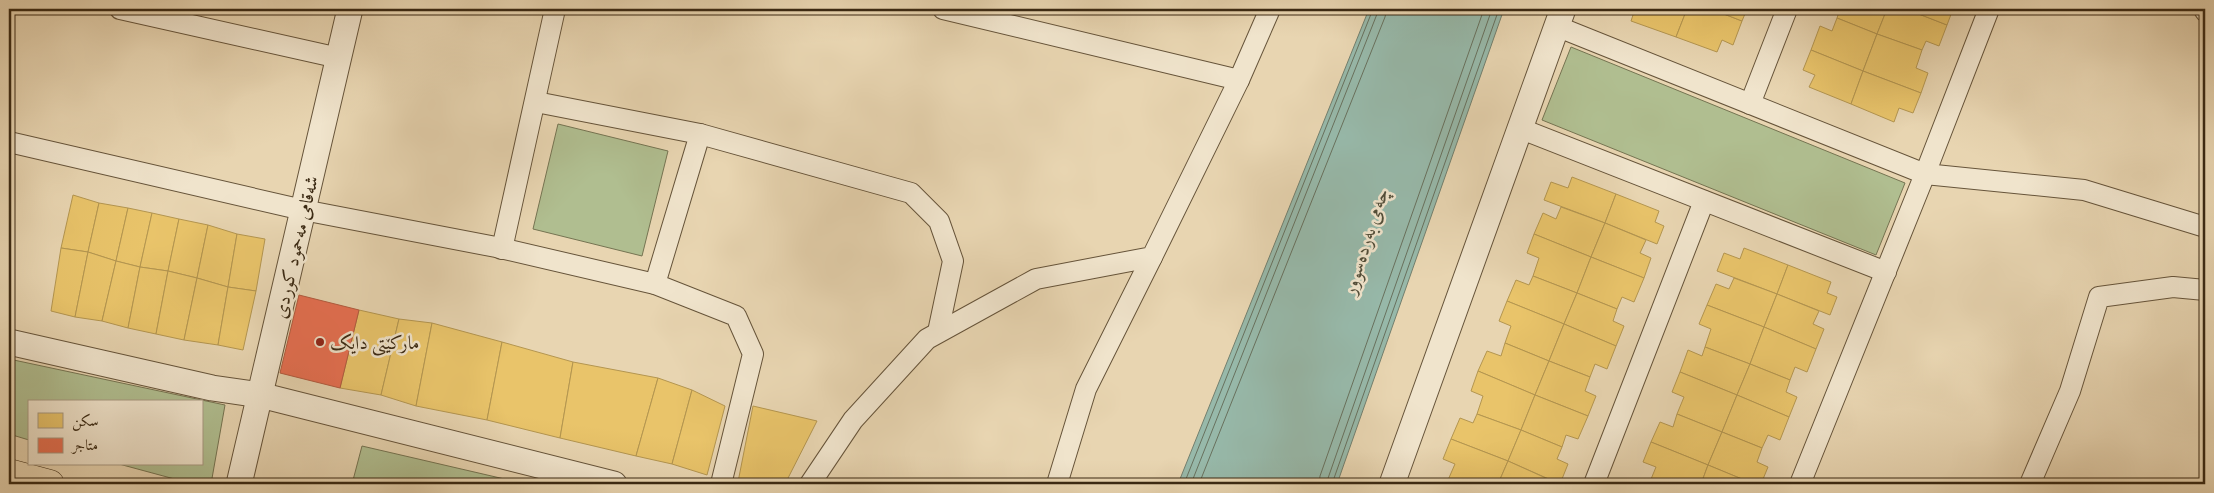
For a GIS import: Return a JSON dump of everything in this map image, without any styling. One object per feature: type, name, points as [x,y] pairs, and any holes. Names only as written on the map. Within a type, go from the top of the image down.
[{"type":"highway","points":[[9,473],[50,484]]},
{"type":"street","points":[[120,9],[339,58]]},
{"type":"street","name":"شەقامی مەحمود کوردی","points":[[239,484],[350,9]]},
{"type":"street","points":[[502,248],[536,102],[555,9]]},
{"type":"street","points":[[943,9],[1240,80]]},
{"type":"street","points":[[1057,484],[1086,389],[1240,80],[1270,9]]},
{"type":"street","points":[[1750,104],[1788,9]]},
{"type":"street","points":[[1800,484],[1925,174],[1989,9]]},
{"type":"street","points":[[1392,484],[1559,18],[1750,104],[1925,174],[2084,190],[2205,226]]},
{"type":"street","points":[[536,102],[700,134],[911,193],[939,221],[953,261],[938,332]]},
{"type":"street","points":[[1519,128],[1886,272]]},
{"type":"street","points":[[655,284],[700,134]]},
{"type":"street","points":[[9,142],[303,210],[502,248],[655,284],[736,316],[753,354],[721,484]]},
{"type":"street","points":[[1594,484],[1704,201]]},
{"type":"street","points":[[810,484],[853,420],[927,339],[1036,279],[1152,258]]},
{"type":"street","points":[[2030,484],[2070,391],[2099,297],[2173,287],[2205,290]]},
{"type":"street","points":[[9,342],[212,388],[260,394],[614,484]]},
{"type":"green space","points":[[1571,47],[1905,183],[1876,255],[1542,120]]},
{"type":"green space","points":[[558,124],[668,151],[642,256],[533,229]]},
{"type":"green space","points":[[9,359],[202,400],[28,400],[28,440],[9,434]]},
{"type":"green space","points":[[202,400],[225,405],[211,484],[193,484],[126,466],[202,466]]},
{"type":"green space","points":[[362,446],[526,484],[352,484]]},
{"type":"water","name":"چەمی بەردەسوور","points":[[1369,9],[1504,9],[1337,484],[1178,484]]},
{"type":"building: سكن","points":[[1635,9],[1687,9],[1676,37],[1631,21]]},
{"type":"building: سكن","points":[[1687,9],[1711,9],[1742,21],[1733,45],[1722,40],[1717,52],[1676,37]]},
{"type":"building: سكن","points":[[1711,9],[1747,9],[1742,21]]},
{"type":"building: سكن","points":[[1840,9],[1887,9],[1877,34],[1837,18]]},
{"type":"building: سكن","points":[[1887,9],[1906,9],[1947,25],[1939,46],[1926,41],[1922,50],[1877,34]]},
{"type":"building: سكن","points":[[1906,9],[1953,9],[1947,25]]},
{"type":"building: سكن","points":[[1837,18],[1877,34],[1863,71],[1811,50],[1820,26],[1832,31]]},
{"type":"building: سكن","points":[[1877,34],[1922,50],[1916,68],[1928,73],[1921,93],[1863,71]]},
{"type":"building: سكن","points":[[1811,50],[1863,71],[1851,104],[1809,87],[1815,75],[1803,70]]},
{"type":"building: سكن","points":[[1863,71],[1921,93],[1913,113],[1899,108],[1894,122],[1851,104]]},
{"type":"building: سكن","points":[[1572,177],[1616,194],[1605,223],[1544,200],[1551,182],[1568,188]]},
{"type":"building: سكن","points":[[1616,194],[1659,211],[1655,222],[1664,226],[1657,244],[1605,223]]},
{"type":"building: سكن","points":[[73,195],[99,203],[88,252],[61,248]]},
{"type":"building: سكن","points":[[99,203],[128,208],[116,261],[88,252]]},
{"type":"building: سكن","points":[[1561,207],[1605,223],[1591,257],[1534,234],[1543,213],[1556,219]]},
{"type":"building: سكن","points":[[128,208],[152,213],[140,267],[116,261]]},
{"type":"building: سكن","points":[[152,213],[179,219],[168,271],[140,267]]},
{"type":"building: سكن","points":[[179,219],[208,225],[197,278],[168,271]]},
{"type":"building: سكن","points":[[1605,223],[1646,240],[1640,253],[1651,258],[1644,278],[1591,257]]},
{"type":"building: سكن","points":[[208,225],[237,234],[228,287],[197,278]]},
{"type":"building: سكن","points":[[237,234],[265,239],[256,291],[228,287]]},
{"type":"building: سكن","points":[[1534,234],[1591,257],[1577,293],[1533,276],[1539,258],[1527,253]]},
{"type":"building: سكن","points":[[61,248],[88,252],[75,317],[51,311]]},
{"type":"building: سكن","points":[[1744,248],[1788,265],[1777,294],[1717,271],[1724,253],[1740,259]]},
{"type":"building: سكن","points":[[88,252],[116,261],[102,321],[75,317]]},
{"type":"building: سكن","points":[[1591,257],[1644,278],[1634,302],[1622,297],[1617,309],[1577,293]]},
{"type":"building: سكن","points":[[116,261],[140,267],[128,328],[102,321]]},
{"type":"building: سكن","points":[[1788,265],[1831,282],[1827,293],[1837,297],[1830,315],[1777,294]]},
{"type":"building: سكن","points":[[140,267],[168,271],[156,334],[128,328]]},
{"type":"building: سكن","points":[[168,271],[197,278],[184,340],[156,334]]},
{"type":"building: سكن","points":[[1533,276],[1577,293],[1564,324],[1507,301],[1516,280],[1529,285]]},
{"type":"building: سكن","points":[[197,278],[228,287],[218,345],[184,340]]},
{"type":"building: سكن","points":[[1734,278],[1777,294],[1764,327],[1707,305],[1716,284],[1729,289]]},
{"type":"building: سكن","points":[[228,287],[256,291],[243,350],[218,345]]},
{"type":"building: سكن","points":[[1577,293],[1617,309],[1613,321],[1624,326],[1616,346],[1564,324]]},
{"type":"building: سكن","points":[[1777,294],[1819,311],[1813,324],[1824,329],[1816,349],[1764,327]]},
{"type":"building: سكن","points":[[1507,301],[1564,324],[1549,361],[1505,343],[1511,326],[1499,321]]},
{"type":"building: سكن","points":[[1707,305],[1764,327],[1750,364],[1705,347],[1711,329],[1699,324]]},
{"type":"building: سكن","points":[[359,310],[399,319],[381,395],[340,388]]},
{"type":"building: سكن","points":[[399,319],[432,323],[416,406],[381,395]]},
{"type":"building: سكن","points":[[432,323],[502,342],[487,420],[416,406]]},
{"type":"building: سكن","points":[[1564,324],[1616,346],[1607,369],[1595,364],[1590,377],[1549,361]]},
{"type":"building: سكن","points":[[1764,327],[1816,349],[1807,372],[1795,367],[1790,380],[1750,364]]},
{"type":"building: سكن","points":[[502,342],[573,362],[560,438],[487,420]]},
{"type":"building: سكن","points":[[1505,343],[1549,361],[1535,395],[1478,371],[1487,351],[1501,356]]},
{"type":"building: سكن","points":[[1705,347],[1750,364],[1737,395],[1680,372],[1688,350],[1702,356]]},
{"type":"building: سكن","points":[[1549,361],[1590,377],[1585,391],[1596,396],[1588,416],[1535,395]]},
{"type":"building: سكن","points":[[573,362],[658,378],[636,456],[560,438]]},
{"type":"building: سكن","points":[[1750,364],[1790,380],[1786,392],[1797,397],[1789,417],[1737,395]]},
{"type":"building: سكن","points":[[1478,371],[1535,395],[1521,430],[1477,414],[1483,396],[1471,391]]},
{"type":"building: سكن","points":[[1680,372],[1737,395],[1722,432],[1677,414],[1684,397],[1672,392]]},
{"type":"building: سكن","points":[[658,378],[692,390],[672,464],[636,456]]},
{"type":"building: سكن","points":[[692,390],[725,406],[707,475],[672,464]]},
{"type":"building: سكن","points":[[1535,395],[1588,416],[1578,439],[1566,435],[1562,447],[1521,430]]},
{"type":"building: سكن","points":[[1737,395],[1789,417],[1780,440],[1768,435],[1762,448],[1722,432]]},
{"type":"building: سكن","points":[[753,406],[817,421],[785,484],[738,482]]},
{"type":"building: سكن","points":[[1477,414],[1521,430],[1508,461],[1451,439],[1460,418],[1473,423]]},
{"type":"building: سكن","points":[[1677,414],[1722,432],[1708,465],[1651,442],[1660,422],[1673,427]]},
{"type":"building: سكن","points":[[1521,430],[1562,447],[1557,459],[1568,464],[1560,484],[1508,461]]},
{"type":"building: سكن","points":[[1722,432],[1762,448],[1757,462],[1768,467],[1761,484],[1754,484],[1708,465]]},
{"type":"building: سكن","points":[[1451,439],[1508,461],[1498,484],[1460,484],[1448,480],[1455,464],[1443,459]]},
{"type":"building: سكن","points":[[1651,442],[1708,465],[1701,484],[1649,484],[1656,467],[1643,462]]},
{"type":"building: سكن","points":[[1508,461],[1559,484],[1498,484]]},
{"type":"building: سكن","points":[[1708,465],[1754,484],[1701,484]]},
{"type":"building: متاجر","name":"مارکێتی دایک","points":[[299,295],[359,310],[340,388],[280,373]]},
{"type":"place","name":"مارکێتی دایک","points":[[320,342]]}]
